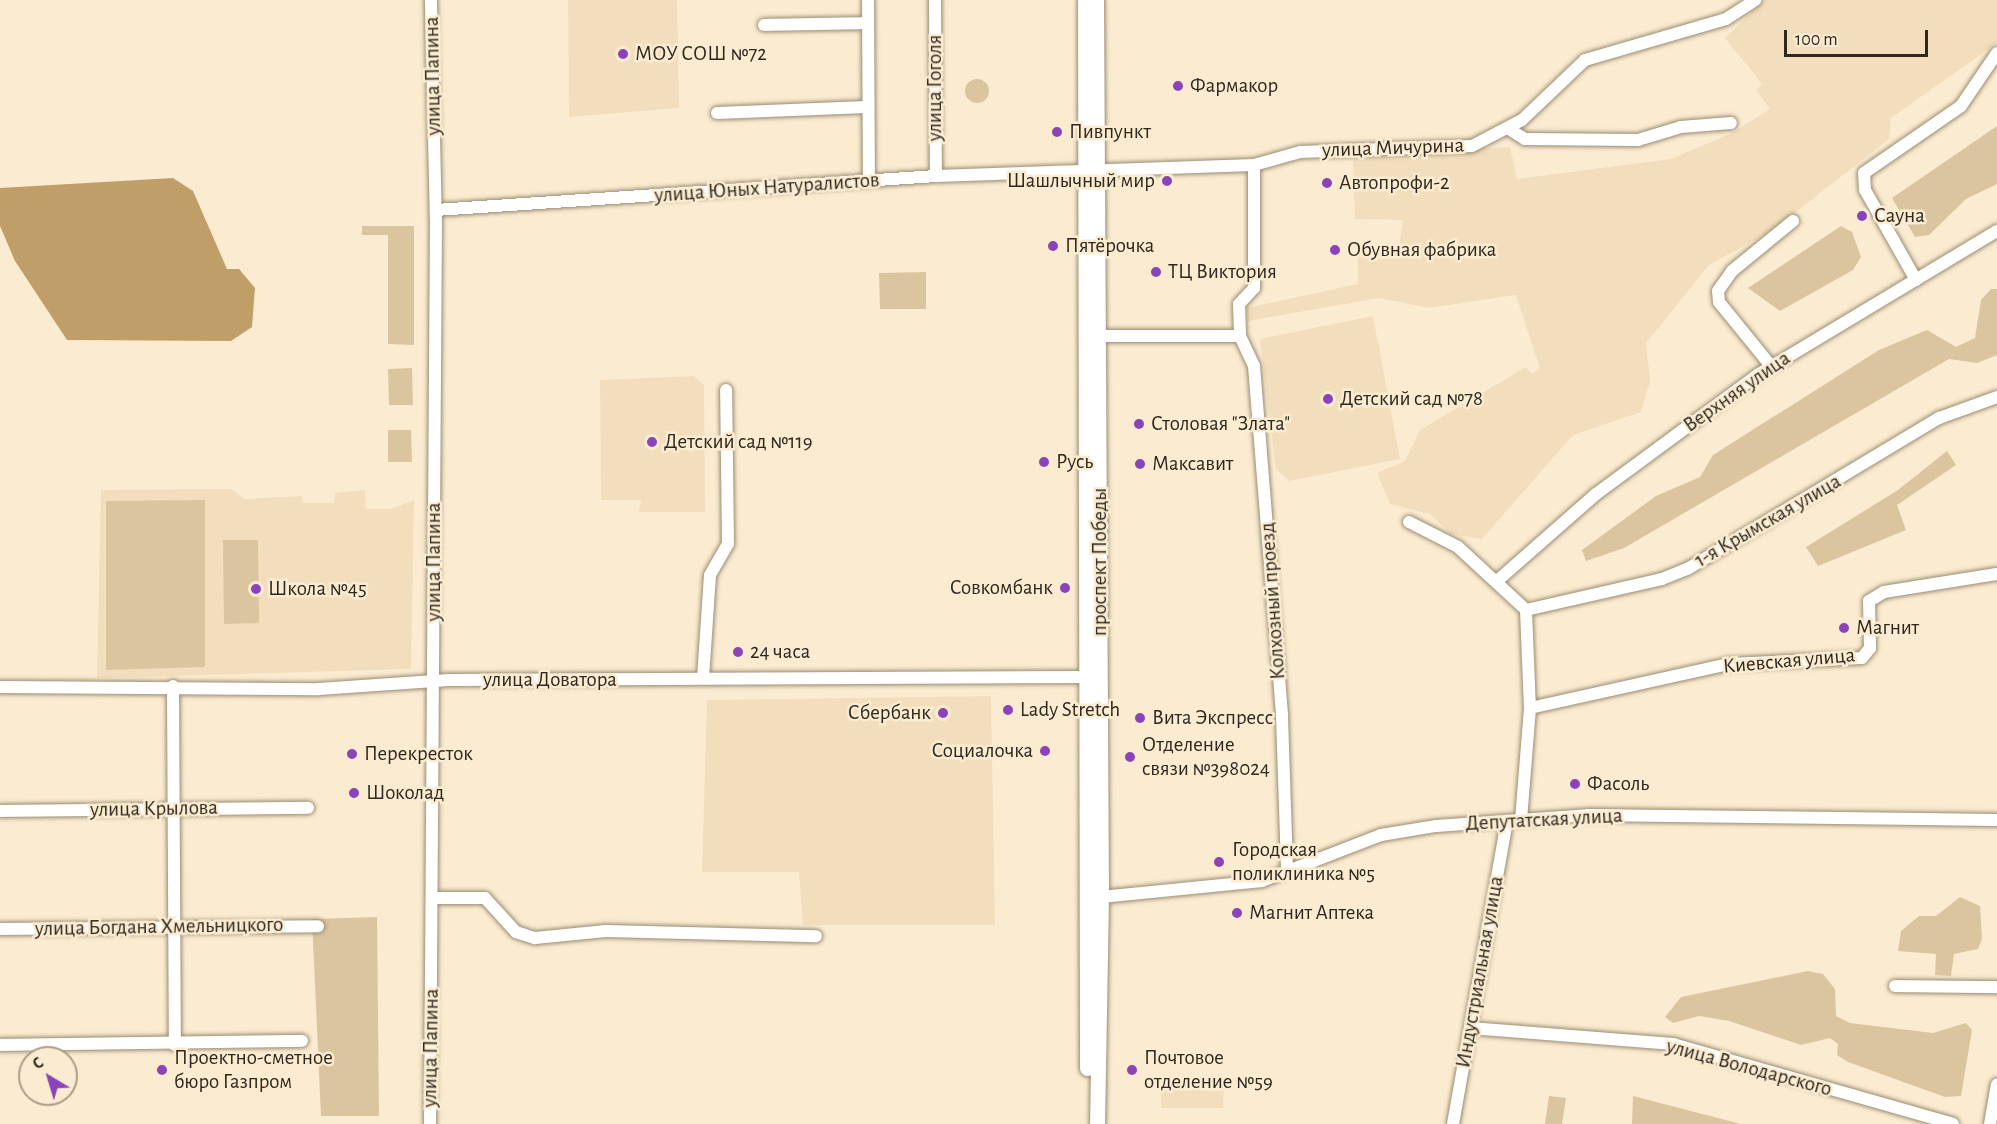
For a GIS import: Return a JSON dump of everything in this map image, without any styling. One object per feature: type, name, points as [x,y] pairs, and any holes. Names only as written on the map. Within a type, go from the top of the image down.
[{"type":"main road","name":"проспект Победы","points":[[1085,0],[1100,336],[1086,1124]]},
{"type":"main road","name":"проспект Победы","points":[[1096,0],[1092,170],[1093,677],[1101,897],[1097,1124]]},
{"type":"street","name":"улица Папина","points":[[430,1124],[436,210],[431,0]]},
{"type":"street","points":[[868,0],[866,107],[869,181]]},
{"type":"street","name":"улица Гоголя","points":[[935,0],[936,177]]},
{"type":"street","name":"улица Мичурина","points":[[1092,170],[1254,165],[1300,152],[1472,146],[1509,129],[1585,60],[1726,19],[1755,0]]},
{"type":"street","points":[[764,25],[868,23]]},
{"type":"street","points":[[1917,280],[1865,190],[1864,173],[1961,106],[1997,53]]},
{"type":"street","points":[[717,113],[866,107]]},
{"type":"street","points":[[1509,129],[1525,140],[1638,140],[1681,127],[1731,123]]},
{"type":"street","name":"Колхозный проезд","points":[[1254,165],[1254,288],[1239,304],[1240,336],[1254,366],[1282,717],[1287,870]]},
{"type":"street","name":"улица Юных Натуралистов","points":[[436,210],[869,181],[1092,170]]},
{"type":"street","points":[[1772,366],[1719,302],[1718,291],[1732,271],[1793,221]]},
{"type":"street","name":"Верхняя улица","points":[[1497,581],[1596,494],[1772,366],[1997,231]]},
{"type":"street","points":[[1100,336],[1240,336]]},
{"type":"street","points":[[703,678],[710,575],[728,544],[726,390]]},
{"type":"street","name":"1-я Крымская улица","points":[[1526,610],[1662,579],[1689,568],[1939,418],[1997,397]]},
{"type":"street","points":[[1409,522],[1458,547],[1526,610],[1530,708],[1521,820]]},
{"type":"street","name":"Киевская улица","points":[[1530,708],[1729,664],[1862,658],[1870,648],[1869,601],[1884,592],[1997,574]]},
{"type":"street","name":"улица Доватора","points":[[0,687],[382,688],[434,681],[1093,677]]},
{"type":"street","points":[[173,686],[175,1045]]},
{"type":"street","name":"улица Крылова","points":[[0,811],[308,808]]},
{"type":"street","name":"Депутатская улица","points":[[1101,897],[1262,882],[1287,870],[1381,835],[1507,821],[1588,815],[1997,820]]},
{"type":"street","name":"Индустриальная улица","points":[[1453,1124],[1507,821]]},
{"type":"street","points":[[432,898],[485,898],[516,932],[535,938],[606,932],[816,936]]},
{"type":"street","name":"улица Богдана Хмельницкого","points":[[0,929],[318,926]]},
{"type":"street","points":[[1895,986],[1997,987]]},
{"type":"street","name":"улица Володарского","points":[[1470,1028],[1673,1044],[1953,1124]]},
{"type":"street","points":[[0,1045],[175,1045],[302,1041]]},
{"type":"street","points":[[1990,1124],[1997,1085]]},
{"type":"shaded area","name":"МОУ СОШ №72","points":[[568,0],[677,0],[679,108],[569,117]]},
{"type":"shaded area","points":[[1764,0],[1997,0],[1997,43],[1891,118],[1889,139],[1773,230],[1709,265],[1646,343],[1650,381],[1641,412],[1573,435],[1482,539],[1451,534],[1430,514],[1390,504],[1377,473],[1405,461],[1420,430],[1526,367],[1532,374],[1540,368],[1516,295],[1428,308],[1379,298],[1248,321],[1247,308],[1358,284],[1358,257],[1398,254],[1403,220],[1355,219],[1353,155],[1510,147],[1517,179],[1671,159],[1732,133],[1770,109],[1756,90],[1762,84],[1725,38]]},
{"type":"shaded area","points":[[977,79],[986,82],[989,91],[986,100],[977,103],[968,100],[965,91],[968,82]]},
{"type":"shaded area","points":[[1997,126],[1997,184],[1966,199],[1929,235],[1915,237],[1892,198]]},
{"type":"shaded area","points":[[173,178],[193,191],[227,269],[239,269],[255,288],[252,327],[231,341],[67,340],[15,261],[0,226],[0,188]]},
{"type":"shaded area","points":[[362,226],[414,226],[414,345],[388,344],[388,235],[362,235]]},
{"type":"shaded area","points":[[1841,226],[1852,232],[1861,257],[1853,270],[1780,311],[1748,288]]},
{"type":"shaded area","points":[[926,272],[926,309],[880,309],[879,273]]},
{"type":"shaded area","points":[[1991,289],[1997,289],[1997,355],[1977,363],[1949,359],[1624,548],[1586,561],[1582,550],[1656,496],[1700,477],[1713,455],[1879,350],[1927,330],[1956,347],[1975,338],[1981,300]]},
{"type":"shaded area","name":"Детский сад №78","points":[[1373,316],[1400,459],[1289,481],[1276,469],[1260,339]]},
{"type":"shaded area","points":[[412,368],[413,405],[389,405],[388,369]]},
{"type":"shaded area","name":"Детский сад №119","points":[[694,376],[704,385],[705,512],[639,512],[641,500],[601,500],[600,380]]},
{"type":"shaded area","points":[[388,430],[411,430],[412,462],[388,462]]},
{"type":"shaded area","points":[[1947,451],[1956,465],[1897,505],[1906,530],[1818,566],[1806,547],[1898,490]]},
{"type":"shaded area","name":"Школа №45","points":[[232,489],[244,499],[302,496],[303,503],[334,503],[335,493],[365,490],[366,509],[391,509],[414,500],[411,669],[97,678],[101,490]]},
{"type":"shaded area","points":[[205,500],[205,667],[106,670],[106,501]]},
{"type":"shaded area","points":[[223,540],[258,540],[259,623],[224,624]]},
{"type":"shaded area","points":[[991,696],[995,925],[803,925],[799,872],[702,872],[707,700]]},
{"type":"shaded area","points":[[1960,897],[1980,906],[1982,939],[1978,949],[1954,954],[1951,976],[1935,975],[1936,954],[1898,951],[1901,931],[1919,916],[1936,916]]},
{"type":"shaded area","points":[[377,917],[379,1116],[321,1116],[312,919]]},
{"type":"shaded area","points":[[1808,971],[1823,974],[1835,989],[1836,1016],[1850,1023],[1933,1033],[1966,1023],[1972,1030],[1961,1096],[1945,1097],[1848,1062],[1837,1055],[1838,1044],[1830,1038],[1801,1045],[1729,1021],[1699,1016],[1673,1023],[1665,1017],[1681,997]]},
{"type":"shaded area","points":[[1161,1087],[1224,1087],[1223,1108],[1161,1108]]},
{"type":"shaded area","points":[[1549,1096],[1566,1098],[1562,1124],[1545,1124]]},
{"type":"shaded area","points":[[1633,1096],[1741,1124],[1632,1124]]},
{"type":"place","name":"МОУ СОШ №72","points":[[623,54]]},
{"type":"place","name":"Фармакор","points":[[1178,86]]},
{"type":"place","name":"Пивпункт","points":[[1057,132]]},
{"type":"place","name":"Шашлычный мир","points":[[1167,181]]},
{"type":"place","name":"Автопрофи-2","points":[[1327,183]]},
{"type":"place","name":"Сауна","points":[[1862,216]]},
{"type":"place","name":"Пятёрочка","points":[[1053,246]]},
{"type":"place","name":"Обувная фабрика","points":[[1335,250]]},
{"type":"place","name":"ТЦ Виктория","points":[[1156,272]]},
{"type":"place","name":"Детский сад №78","points":[[1328,399]]},
{"type":"place","name":"Столовая \"Злата\"","points":[[1139,424]]},
{"type":"place","name":"Детский сад №119","points":[[652,442]]},
{"type":"place","name":"Русь","points":[[1044,462]]},
{"type":"place","name":"Максавит","points":[[1140,464]]},
{"type":"place","name":"Совкомбанк","points":[[1065,588]]},
{"type":"place","name":"Школа №45","points":[[256,589]]},
{"type":"place","name":"Магнит","points":[[1844,628]]},
{"type":"place","name":"24 часа","points":[[738,652]]},
{"type":"place","name":"Lady Stretch","points":[[1008,710]]},
{"type":"place","name":"Сбербанк","points":[[943,713]]},
{"type":"place","name":"Вита Экспресс","points":[[1140,718]]},
{"type":"place","name":"Социалочка","points":[[1045,751]]},
{"type":"place","name":"Перекресток","points":[[352,754]]},
{"type":"place","name":"Отделение связи №398024","points":[[1130,757]]},
{"type":"place","name":"Фасоль","points":[[1575,784]]},
{"type":"place","name":"Шоколад","points":[[354,793]]},
{"type":"place","name":"Городская поликлиника №5","points":[[1219,862]]},
{"type":"place","name":"Магнит Аптека","points":[[1237,913]]},
{"type":"place","name":"Проектно-сметное бюро Газпром","points":[[162,1070]]},
{"type":"place","name":"Почтовое отделение №59","points":[[1132,1070]]}]
